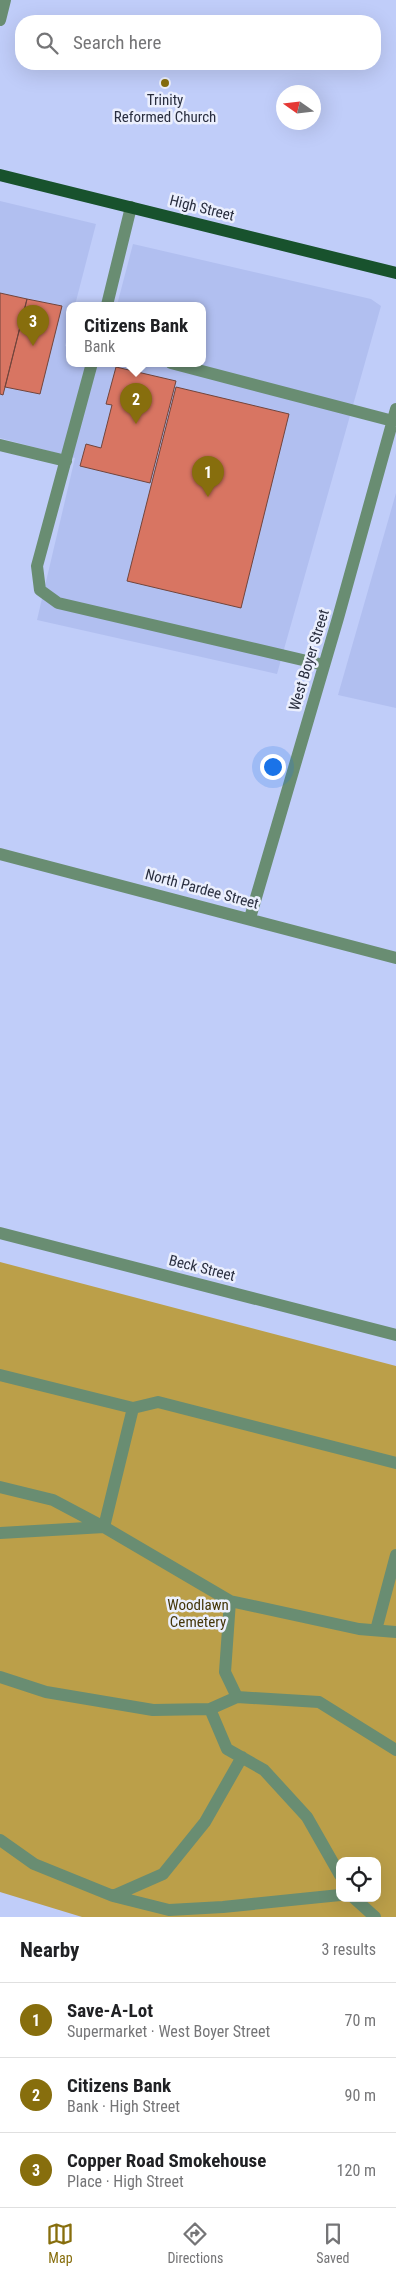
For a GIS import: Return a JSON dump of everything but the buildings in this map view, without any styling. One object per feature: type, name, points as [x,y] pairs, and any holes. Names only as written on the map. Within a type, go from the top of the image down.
[{"type":"main road","name":"High Street","points":[[0,175],[396,272]]},
{"type":"street","points":[[0,20],[5,0]]},
{"type":"street","points":[[108,302],[131,207]]},
{"type":"street","points":[[91,367],[37,566],[40,590],[58,603],[324,664]]},
{"type":"street","points":[[188,367],[394,415]]},
{"type":"street","name":"West Boyer Street","points":[[250,918],[394,415]]},
{"type":"street","points":[[0,445],[66,461]]},
{"type":"street","name":"North Pardee Street","points":[[0,854],[250,918],[396,958]]},
{"type":"street","name":"Beck Street","points":[[0,1233],[396,1335]]},
{"type":"street","points":[[0,1375],[134,1408],[158,1402],[396,1463]]},
{"type":"street","points":[[104,1526],[134,1408]]},
{"type":"street","points":[[0,1487],[53,1500],[104,1526],[230,1601],[359,1629],[396,1632]]},
{"type":"street","points":[[0,1533],[104,1526]]},
{"type":"street","points":[[376,1630],[396,1555]]},
{"type":"street","points":[[230,1601],[225,1672],[237,1696]]},
{"type":"street","points":[[0,1677],[46,1692],[153,1710],[210,1709],[237,1696],[319,1702],[396,1750]]},
{"type":"street","points":[[210,1709],[227,1749],[264,1770],[307,1816],[336,1868]]},
{"type":"street","points":[[113,1896],[163,1874],[205,1822],[242,1757]]},
{"type":"street","points":[[0,1840],[34,1864],[113,1896],[169,1910],[223,1907],[336,1895]]},
{"type":"street","points":[[358,1902],[375,1917]]},
{"type":"shaded area","points":[[0,201],[96,224],[76,302],[66,302],[66,367],[206,367],[206,302],[118,302],[133,244],[371,299],[381,306],[277,674],[37,620],[75,458],[0,438]]},
{"type":"shaded area","points":[[396,493],[396,708],[338,695]]},
{"type":"green space","name":"Woodlawn Cemetery","points":[[0,1262],[396,1366],[396,1917],[82,1917],[0,1892]]},
{"type":"place","name":"Trinity Reformed Church","points":[[165,83]]},
{"type":"place","name":"Copper Road Smokehouse","points":[[33,346]]},
{"type":"place","name":"Citizens Bank","points":[[136,424]]},
{"type":"place","name":"Save-A-Lot","points":[[208,497]]}]
